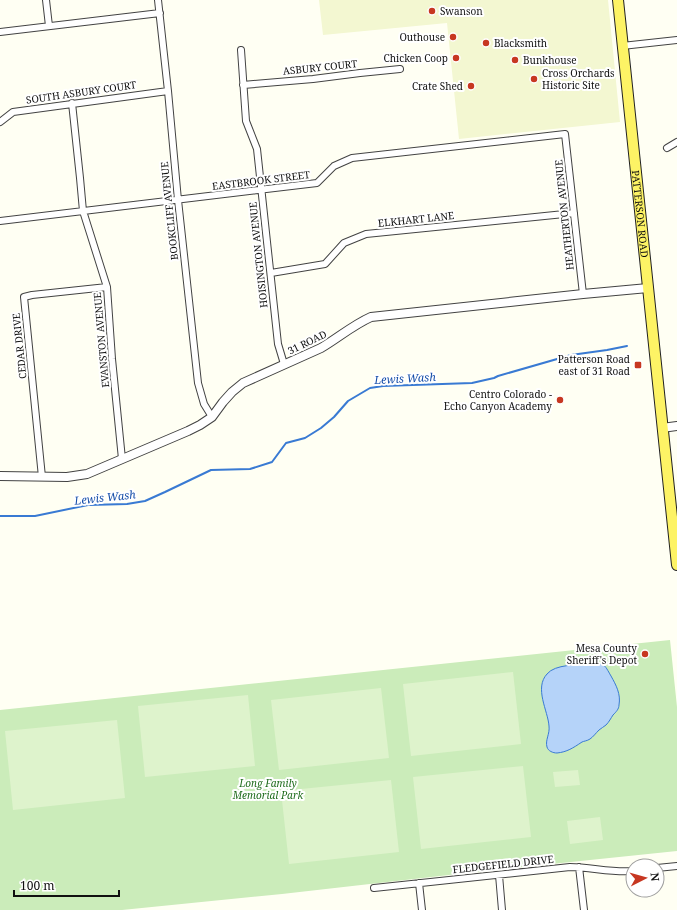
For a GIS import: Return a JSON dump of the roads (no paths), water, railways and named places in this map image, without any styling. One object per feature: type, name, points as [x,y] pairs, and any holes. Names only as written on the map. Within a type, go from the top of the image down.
[{"type":"main road","name":"PATTERSON ROAD","points":[[618,0],[677,565]]},
{"type":"street","points":[[46,0],[49,26]]},
{"type":"street","name":"BOOKCLIFF AVENUE","points":[[158,0],[198,383],[204,404],[212,417]]},
{"type":"street","points":[[0,32],[160,13]]},
{"type":"street","points":[[622,46],[677,40]]},
{"type":"street","name":"HOISINGTON AVENUE","points":[[240,50],[246,121],[257,149],[278,344],[284,364]]},
{"type":"street","name":"ASBURY COURT","points":[[243,85],[400,69]]},
{"type":"street","name":"SOUTH ASBURY COURT","points":[[0,122],[13,112],[168,91]]},
{"type":"street","name":"EVANSTON AVENUE","points":[[72,103],[83,211],[107,287],[112,359],[122,459]]},
{"type":"street","name":"EASTBROOK STREET","points":[[0,221],[317,183],[334,166],[352,158],[565,134]]},
{"type":"street","name":"HEATHERTON AVENUE","points":[[565,134],[583,294]]},
{"type":"street","points":[[667,148],[677,142]]},
{"type":"street","name":"ELKHART LANE","points":[[271,273],[324,264],[344,243],[366,234],[574,213]]},
{"type":"street","name":"CEDAR DRIVE","points":[[42,477],[24,297],[107,287]]},
{"type":"street","name":"31 ROAD","points":[[0,476],[67,477],[87,474],[188,431],[212,417],[232,392],[243,383],[321,348],[354,325],[371,317],[648,288]]},
{"type":"street","points":[[662,428],[677,426]]},
{"type":"street","points":[[665,867],[677,866]]},
{"type":"street","name":"FLEDGEFIELD DRIVE","points":[[374,888],[570,867],[625,871]]},
{"type":"street","points":[[579,867],[584,910]]},
{"type":"street","points":[[499,875],[502,910]]},
{"type":"street","points":[[419,883],[422,910]]},
{"type":"water","points":[[599,664],[604,665],[607,669],[618,690],[619,701],[617,710],[607,724],[590,739],[567,751],[557,753],[548,750],[547,739],[549,726],[542,693],[543,680],[547,674],[555,668]]},
{"type":"waterway","name":"Lewis Wash","points":[[0,516],[35,516],[88,505],[127,504],[145,501],[211,470],[250,469],[272,462],[286,443],[305,438],[321,428],[334,417],[348,401],[370,388],[383,386],[472,383],[571,355],[627,346]]},
{"type":"place","name":"Swanson","points":[[432,11]]},
{"type":"place","name":"Outhouse","points":[[453,37]]},
{"type":"place","name":"Blacksmith","points":[[486,43]]},
{"type":"place","name":"Chicken Coop","points":[[456,58]]},
{"type":"place","name":"Bunkhouse","points":[[515,60]]},
{"type":"place","name":"Cross Orchards Historic Site","points":[[534,79]]},
{"type":"place","name":"Crate Shed","points":[[471,86]]},
{"type":"place","name":"Patterson Road east of 31 Road","points":[[638,365]]},
{"type":"place","name":"Centro Colorado - Echo Canyon Academy","points":[[560,400]]},
{"type":"place","name":"Mesa County Sheriff's Depot","points":[[645,654]]},
{"type":"park label","name":"Long Family Memorial Park","points":[[268,788]]}]
